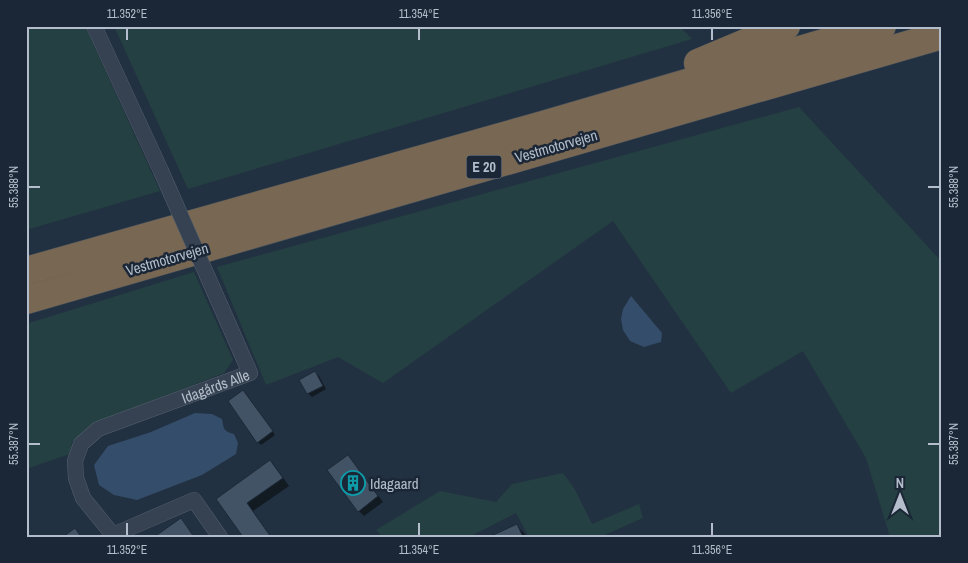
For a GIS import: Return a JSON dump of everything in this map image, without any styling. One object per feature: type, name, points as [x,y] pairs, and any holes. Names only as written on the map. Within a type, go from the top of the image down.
[{"type":"highway","points":[[543,125],[786,26]]},
{"type":"highway","name":"Vestmotorvejen","points":[[26,271],[543,125],[882,26]]},
{"type":"highway","name":"Vestmotorvejen","points":[[26,300],[942,35]]},
{"type":"street","name":"Idagårds Alle","points":[[94,26],[250,372],[98,429],[81,444],[75,460],[76,478],[83,498],[112,534],[194,500],[220,537]]},
{"type":"green space","points":[[26,26],[85,26],[160,191],[26,230]]},
{"type":"green space","points":[[114,26],[679,26],[692,39],[188,189]]},
{"type":"green space","points":[[799,107],[942,262],[942,537],[890,537],[866,458],[803,351],[731,393],[613,221],[383,383],[338,357],[266,385],[217,267]]},
{"type":"green space","points":[[194,272],[233,360],[224,373],[90,425],[72,442],[70,454],[26,469],[26,324]]},
{"type":"green space","points":[[563,473],[574,488],[592,524],[639,504],[643,518],[600,537],[529,537],[516,513],[469,537],[383,537],[376,530],[440,491],[496,502],[512,484]]},
{"type":"water","points":[[631,296],[662,333],[661,342],[644,347],[630,341],[623,330],[621,319],[623,309]]},
{"type":"water","points":[[195,413],[212,414],[222,419],[225,429],[234,434],[238,443],[236,454],[202,475],[137,500],[114,495],[99,485],[94,465],[108,446],[151,432]]},
{"type":"building","points":[[315,371],[323,386],[307,394],[299,380]]},
{"type":"building","points":[[243,390],[273,431],[257,443],[228,401]]},
{"type":"building","name":"Idagaard","points":[[348,455],[378,496],[358,512],[327,470]]},
{"type":"building","points":[[270,460],[283,478],[247,503],[271,537],[243,537],[216,499]]},
{"type":"building","points":[[181,518],[194,537],[154,537]]},
{"type":"building","points":[[517,524],[523,537],[489,537]]},
{"type":"building","points":[[75,528],[81,537],[63,537]]},
{"type":"place","name":"Idagaard","points":[[353,483]]}]
